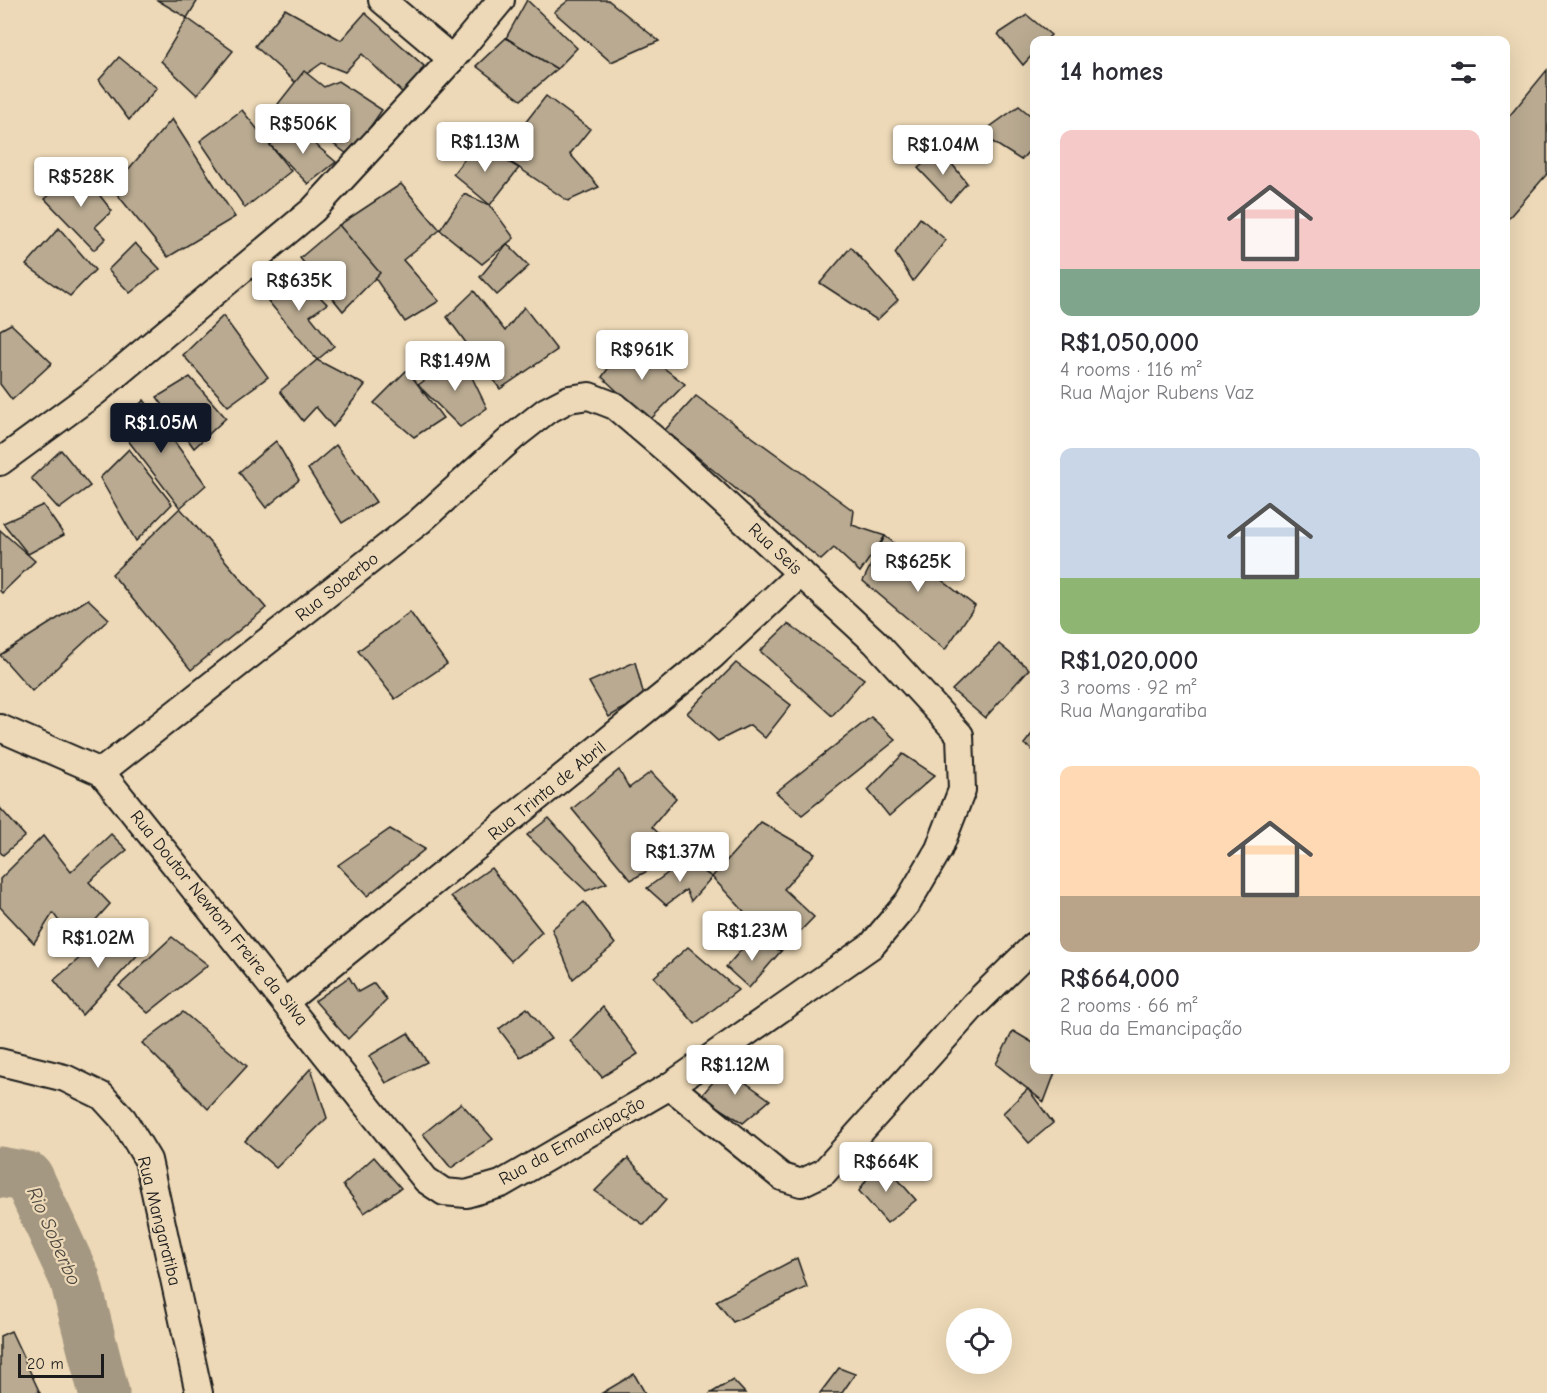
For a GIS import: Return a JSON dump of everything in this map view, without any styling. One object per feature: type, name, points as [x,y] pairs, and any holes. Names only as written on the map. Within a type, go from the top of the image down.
[{"type":"street","points":[[382,0],[452,59]]},
{"type":"street","points":[[0,462],[94,393],[313,210],[452,59],[501,0]]},
{"type":"street","name":"Rua Seis","points":[[569,399],[590,396],[615,406],[676,458],[875,642],[960,735]]},
{"type":"street","name":"Rua Soberbo","points":[[101,772],[420,521],[513,437],[546,411],[569,399]]},
{"type":"street","name":"Rua Trinta de Abril","points":[[286,1001],[702,664],[801,573]]},
{"type":"street","name":"Rua Doutor Newtom Freire da Silva","points":[[0,728],[101,772],[286,1001],[404,1152]]},
{"type":"street","name":"Rua da Emancipação","points":[[404,1152],[426,1180],[444,1192],[466,1194],[501,1184],[670,1086],[872,945],[900,911],[939,849],[962,790],[960,735]]},
{"type":"street","points":[[670,1086],[782,1177],[801,1183],[824,1172],[974,1005],[1030,950]]},
{"type":"street","name":"Rua Mangaratiba","points":[[0,1062],[65,1078],[102,1096],[123,1119],[148,1160],[199,1393]]},
{"type":"building","points":[[157,0],[198,0],[187,18]]},
{"type":"building","points":[[527,0],[577,48],[557,69],[506,38]]},
{"type":"building","points":[[569,0],[608,0],[659,41],[611,62],[554,12]]},
{"type":"building","points":[[285,9],[341,40],[365,13],[424,66],[405,95],[362,54],[345,72],[322,63],[295,82],[255,46]]},
{"type":"building","points":[[1027,15],[1051,35],[1030,36],[1030,57],[1023,65],[998,34]]},
{"type":"building","points":[[187,18],[233,51],[197,95],[161,61]]},
{"type":"building","points":[[506,38],[557,69],[521,100],[476,66]]},
{"type":"building","points":[[119,57],[157,88],[129,120],[99,80]]},
{"type":"building","points":[[1547,70],[1547,174],[1510,216],[1510,115]]},
{"type":"building","points":[[304,71],[324,87],[338,81],[382,110],[350,156],[278,104]]},
{"type":"building","points":[[546,96],[590,129],[570,154],[599,187],[568,201],[500,155]]},
{"type":"building","points":[[1019,106],[1030,115],[1030,150],[1021,160],[980,134]]},
{"type":"building","points":[[242,110],[291,171],[245,208],[200,141]]},
{"type":"building","points":[[172,119],[235,217],[168,257],[112,188]]},
{"type":"building","points":[[294,126],[336,162],[308,184],[270,145]]},
{"type":"building","points":[[476,144],[519,168],[490,205],[453,174]]},
{"type":"building","points":[[941,150],[967,183],[950,202],[918,168]]},
{"type":"building","points":[[79,169],[112,211],[95,227],[106,238],[94,250],[45,199]]},
{"type":"building","points":[[401,184],[440,230],[403,260],[439,301],[405,322],[339,225]]},
{"type":"building","points":[[464,194],[490,205],[514,238],[482,264],[440,230]]},
{"type":"building","points":[[920,218],[946,240],[913,281],[895,253]]},
{"type":"building","points":[[339,225],[380,273],[343,311],[300,258]]},
{"type":"building","points":[[59,228],[95,270],[70,296],[26,265]]},
{"type":"building","points":[[135,243],[160,269],[130,293],[108,270]]},
{"type":"building","points":[[507,244],[529,266],[497,295],[480,277]]},
{"type":"building","points":[[851,247],[898,300],[877,320],[820,283]]},
{"type":"building","points":[[297,274],[327,304],[310,316],[334,346],[317,360],[259,290]]},
{"type":"building","points":[[474,291],[505,331],[524,307],[557,350],[500,389],[447,317]]},
{"type":"building","points":[[223,316],[268,377],[228,406],[183,355]]},
{"type":"building","points":[[11,324],[52,363],[12,400],[0,384],[0,330]]},
{"type":"building","points":[[628,341],[685,384],[649,421],[602,377]]},
{"type":"building","points":[[461,355],[487,408],[460,427],[418,385]]},
{"type":"building","points":[[317,360],[365,385],[333,427],[316,407],[303,421],[280,391]]},
{"type":"building","points":[[407,370],[443,418],[414,437],[374,403]]},
{"type":"building","points":[[190,377],[226,418],[194,448],[157,397]]},
{"type":"building","points":[[696,396],[854,511],[852,525],[885,536],[860,572],[834,548],[821,560],[665,430]]},
{"type":"building","points":[[144,400],[206,485],[180,508],[117,426]]},
{"type":"building","points":[[276,441],[299,480],[266,508],[239,472]]},
{"type":"building","points":[[336,445],[376,502],[342,523],[308,469]]},
{"type":"building","points":[[129,449],[172,504],[136,541],[100,478]]},
{"type":"building","points":[[61,450],[90,486],[59,509],[31,478]]},
{"type":"building","points":[[43,505],[64,535],[28,554],[3,523]]},
{"type":"building","points":[[180,508],[266,608],[191,670],[112,574]]},
{"type":"building","points":[[0,530],[35,561],[2,593],[0,591]]},
{"type":"building","points":[[885,536],[975,606],[945,650],[863,581]]},
{"type":"building","points":[[88,599],[109,619],[32,691],[0,655]]},
{"type":"building","points":[[410,612],[447,664],[395,699],[358,651]]},
{"type":"building","points":[[788,624],[864,679],[832,716],[760,651]]},
{"type":"building","points":[[999,644],[1029,669],[985,718],[952,690]]},
{"type":"building","points":[[635,662],[644,696],[609,717],[589,682]]},
{"type":"building","points":[[736,663],[791,705],[765,738],[750,725],[718,741],[687,713]]},
{"type":"building","points":[[871,717],[896,740],[802,815],[776,792]]},
{"type":"building","points":[[1030,736],[1030,748],[1024,744]]},
{"type":"building","points":[[903,754],[935,775],[889,816],[868,790]]},
{"type":"building","points":[[619,770],[629,788],[651,772],[676,798],[652,827],[686,860],[658,865],[631,880],[572,809]]},
{"type":"building","points":[[0,808],[25,836],[3,855],[0,852]]},
{"type":"building","points":[[549,818],[607,883],[586,891],[527,835]]},
{"type":"building","points":[[761,822],[815,853],[784,889],[814,917],[781,951],[712,877]]},
{"type":"building","points":[[390,829],[425,849],[367,896],[338,865]]},
{"type":"building","points":[[111,834],[127,850],[89,882],[110,904],[75,943],[53,913],[34,943],[0,907],[0,879],[43,836],[71,872]]},
{"type":"building","points":[[686,860],[712,877],[691,901],[686,890],[666,905],[647,888]]},
{"type":"building","points":[[491,868],[542,932],[511,961],[451,896]]},
{"type":"building","points":[[584,902],[615,944],[573,979],[552,929]]},
{"type":"building","points":[[117,926],[144,948],[82,1015],[54,980]]},
{"type":"building","points":[[172,937],[208,965],[148,1013],[119,986]]},
{"type":"building","points":[[751,939],[781,951],[749,988],[726,967]]},
{"type":"building","points":[[688,947],[738,990],[695,1024],[654,977]]},
{"type":"building","points":[[349,977],[358,992],[374,983],[387,1000],[348,1039],[315,1001]]},
{"type":"building","points":[[603,1007],[638,1054],[602,1077],[570,1041]]},
{"type":"building","points":[[527,1008],[551,1039],[520,1057],[499,1029]]},
{"type":"building","points":[[183,1012],[247,1066],[208,1109],[142,1043]]},
{"type":"building","points":[[1013,1031],[1030,1041],[1030,1074],[1054,1074],[1044,1102],[996,1064]]},
{"type":"building","points":[[408,1033],[427,1062],[386,1083],[369,1056]]},
{"type":"building","points":[[311,1068],[327,1118],[276,1168],[245,1141]]},
{"type":"building","points":[[725,1068],[770,1100],[743,1123],[701,1096]]},
{"type":"building","points":[[1028,1089],[1053,1123],[1029,1143],[1003,1113]]},
{"type":"building","points":[[461,1103],[493,1139],[451,1168],[423,1134]]},
{"type":"building","points":[[374,1157],[401,1188],[364,1213],[343,1185]]},
{"type":"building","points":[[628,1158],[666,1200],[644,1225],[595,1191]]},
{"type":"building","points":[[880,1159],[916,1200],[887,1223],[859,1191]]},
{"type":"building","points":[[797,1258],[807,1287],[733,1322],[716,1301]]},
{"type":"building","points":[[11,1331],[40,1393],[0,1393],[0,1336]]},
{"type":"building","points":[[839,1368],[855,1374],[842,1393],[820,1393]]},
{"type":"building","points":[[634,1374],[645,1393],[602,1393]]},
{"type":"building","points":[[733,1380],[745,1393],[711,1393]]},
{"type":"waterway","name":"Rio Soberbo","points":[[0,1172],[28,1177],[75,1279],[104,1393]]}]
